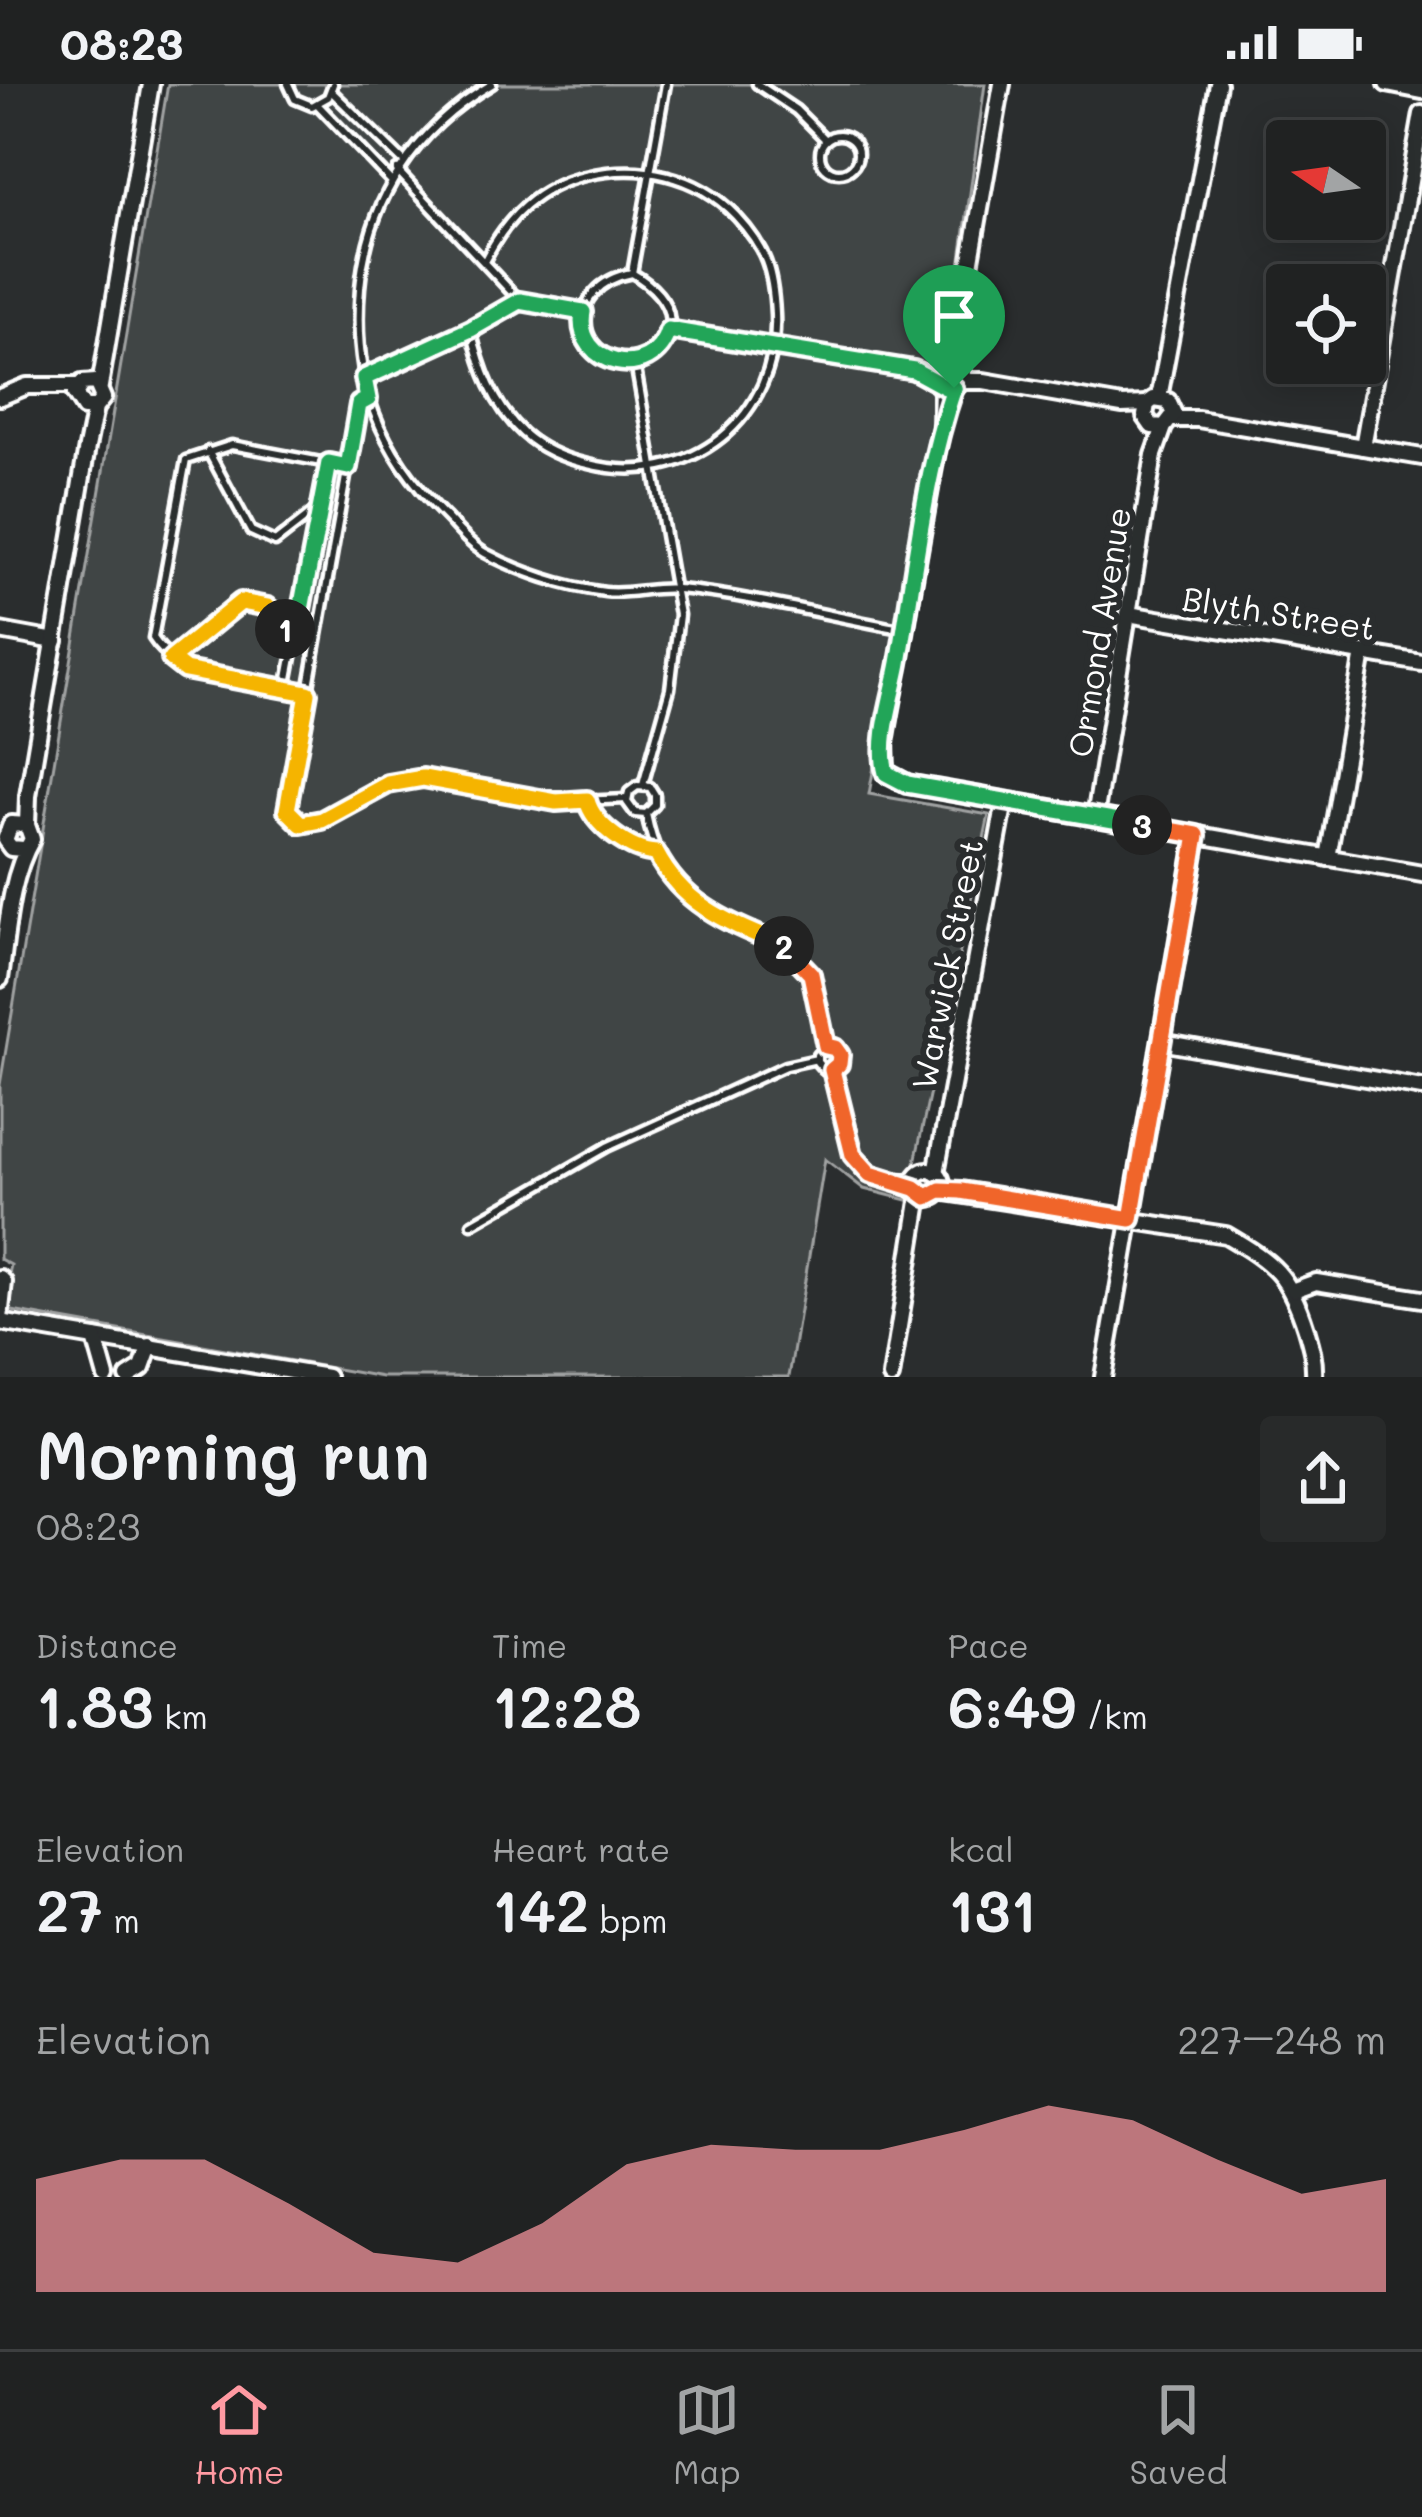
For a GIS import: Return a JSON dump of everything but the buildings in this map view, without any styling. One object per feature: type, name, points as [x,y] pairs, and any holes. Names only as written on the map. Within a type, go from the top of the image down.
[{"type":"street","points":[[0,979],[14,880],[11,835],[28,796],[87,447],[86,394],[106,339],[152,84]]},
{"type":"street","points":[[1002,84],[905,629],[883,761],[886,773],[907,784],[1422,874]]},
{"type":"street","points":[[1388,84],[1422,91]]},
{"type":"street","name":"Ormond Avenue","points":[[1095,817],[1215,88]]},
{"type":"street","points":[[1363,447],[1422,113]]},
{"type":"street","points":[[914,370],[1422,457]]},
{"type":"street","points":[[0,397],[27,386],[86,394]]},
{"type":"street","name":"Blyth Street","points":[[1128,614],[1422,663]]},
{"type":"street","points":[[0,631],[55,641]]},
{"type":"street","points":[[1328,858],[1363,653]]},
{"type":"street","name":"Warwick Street","points":[[891,1377],[1006,801]]},
{"type":"street","points":[[1103,1377],[1197,835]]},
{"type":"street","points":[[1161,1042],[1422,1088]]},
{"type":"street","points":[[928,1184],[1226,1235],[1264,1257],[1294,1290],[1316,1359],[1314,1377]]},
{"type":"street","points":[[0,1278],[4,1282],[0,1320],[327,1377]]},
{"type":"street","points":[[1294,1290],[1316,1282],[1422,1299]]},
{"type":"street","points":[[95,1338],[106,1377]]},
{"type":"street","points":[[128,1377],[142,1368],[150,1346]]},
{"type":"lane","points":[[288,84],[300,103],[318,105],[391,181]]},
{"type":"lane","points":[[492,84],[459,103],[403,161],[379,205],[362,268],[356,334],[368,399],[380,429],[416,488],[481,552],[548,579],[608,593],[675,588],[905,629]]},
{"type":"lane","points":[[632,273],[666,84]]},
{"type":"lane","points":[[757,84],[796,110],[826,140]]},
{"type":"lane","points":[[318,105],[333,88],[403,161]]},
{"type":"lane","points":[[839,134],[852,140],[858,158],[850,170],[837,173],[826,168],[820,157],[826,140],[839,134]]},
{"type":"lane","points":[[397,170],[520,301],[583,312]]},
{"type":"lane","points":[[471,329],[486,382],[524,434],[550,453],[617,471],[653,469],[714,443],[747,414],[767,378],[776,347],[773,278],[757,238],[726,206],[692,184],[651,171],[608,171],[549,189],[520,207],[499,232],[485,260]]},
{"type":"lane","points":[[632,273],[650,283],[666,301],[668,330],[654,354],[634,363],[614,364],[592,349],[581,323],[583,312],[597,285],[632,273]]},
{"type":"lane","points":[[364,378],[520,301]]},
{"type":"lane","points":[[668,330],[914,370]]},
{"type":"lane","points":[[634,363],[679,615],[670,688],[644,785]]},
{"type":"lane","points":[[368,399],[359,404],[287,810],[301,824],[322,820],[388,784],[423,778],[556,802],[627,799]]},
{"type":"lane","points":[[308,693],[185,670],[153,638],[186,460],[232,446],[348,467]]},
{"type":"lane","points":[[208,451],[250,531],[275,542],[320,507]]},
{"type":"lane","points":[[286,689],[329,463]]},
{"type":"lane","points":[[171,659],[241,602],[268,607],[295,641]]},
{"type":"lane","points":[[644,785],[656,798],[654,808],[646,814],[632,812],[627,799],[633,787],[644,785]]},
{"type":"lane","points":[[587,800],[590,811],[630,845],[656,853]]},
{"type":"lane","points":[[472,1224],[607,1147],[785,1066],[817,1058],[826,1046],[811,974],[787,947],[713,916],[681,891],[656,853],[646,814]]},
{"type":"lane","points":[[826,1046],[840,1055],[832,1070]]},
{"type":"lane","points":[[817,1058],[821,1068],[832,1070]]},
{"type":"lane","points":[[832,1070],[853,1155],[870,1174],[928,1184]]},
{"type":"shaded area","points":[[168,84],[985,84],[949,346],[932,377],[938,412],[869,794],[989,815],[907,1200],[864,1189],[825,1159],[789,1377],[382,1377],[1,1309],[11,1265],[0,1259],[0,1085]]},
{"type":"route","points":[[520,301],[583,312],[581,323],[592,349],[614,364],[634,363],[654,354],[668,330],[914,370],[954,388],[940,427],[883,761],[886,773],[896,782],[1197,835],[1131,1219],[961,1191],[940,1190],[927,1197],[915,1188],[870,1174],[853,1155],[832,1070],[840,1055],[826,1046],[811,974],[787,947],[713,916],[681,891],[656,853],[630,845],[605,826],[590,811],[587,800],[556,802],[423,778],[388,784],[322,820],[301,824],[287,810],[308,693],[185,670],[171,659],[241,602],[268,607],[295,641],[329,463],[348,467],[359,404],[368,399],[364,378],[520,301]]}]
